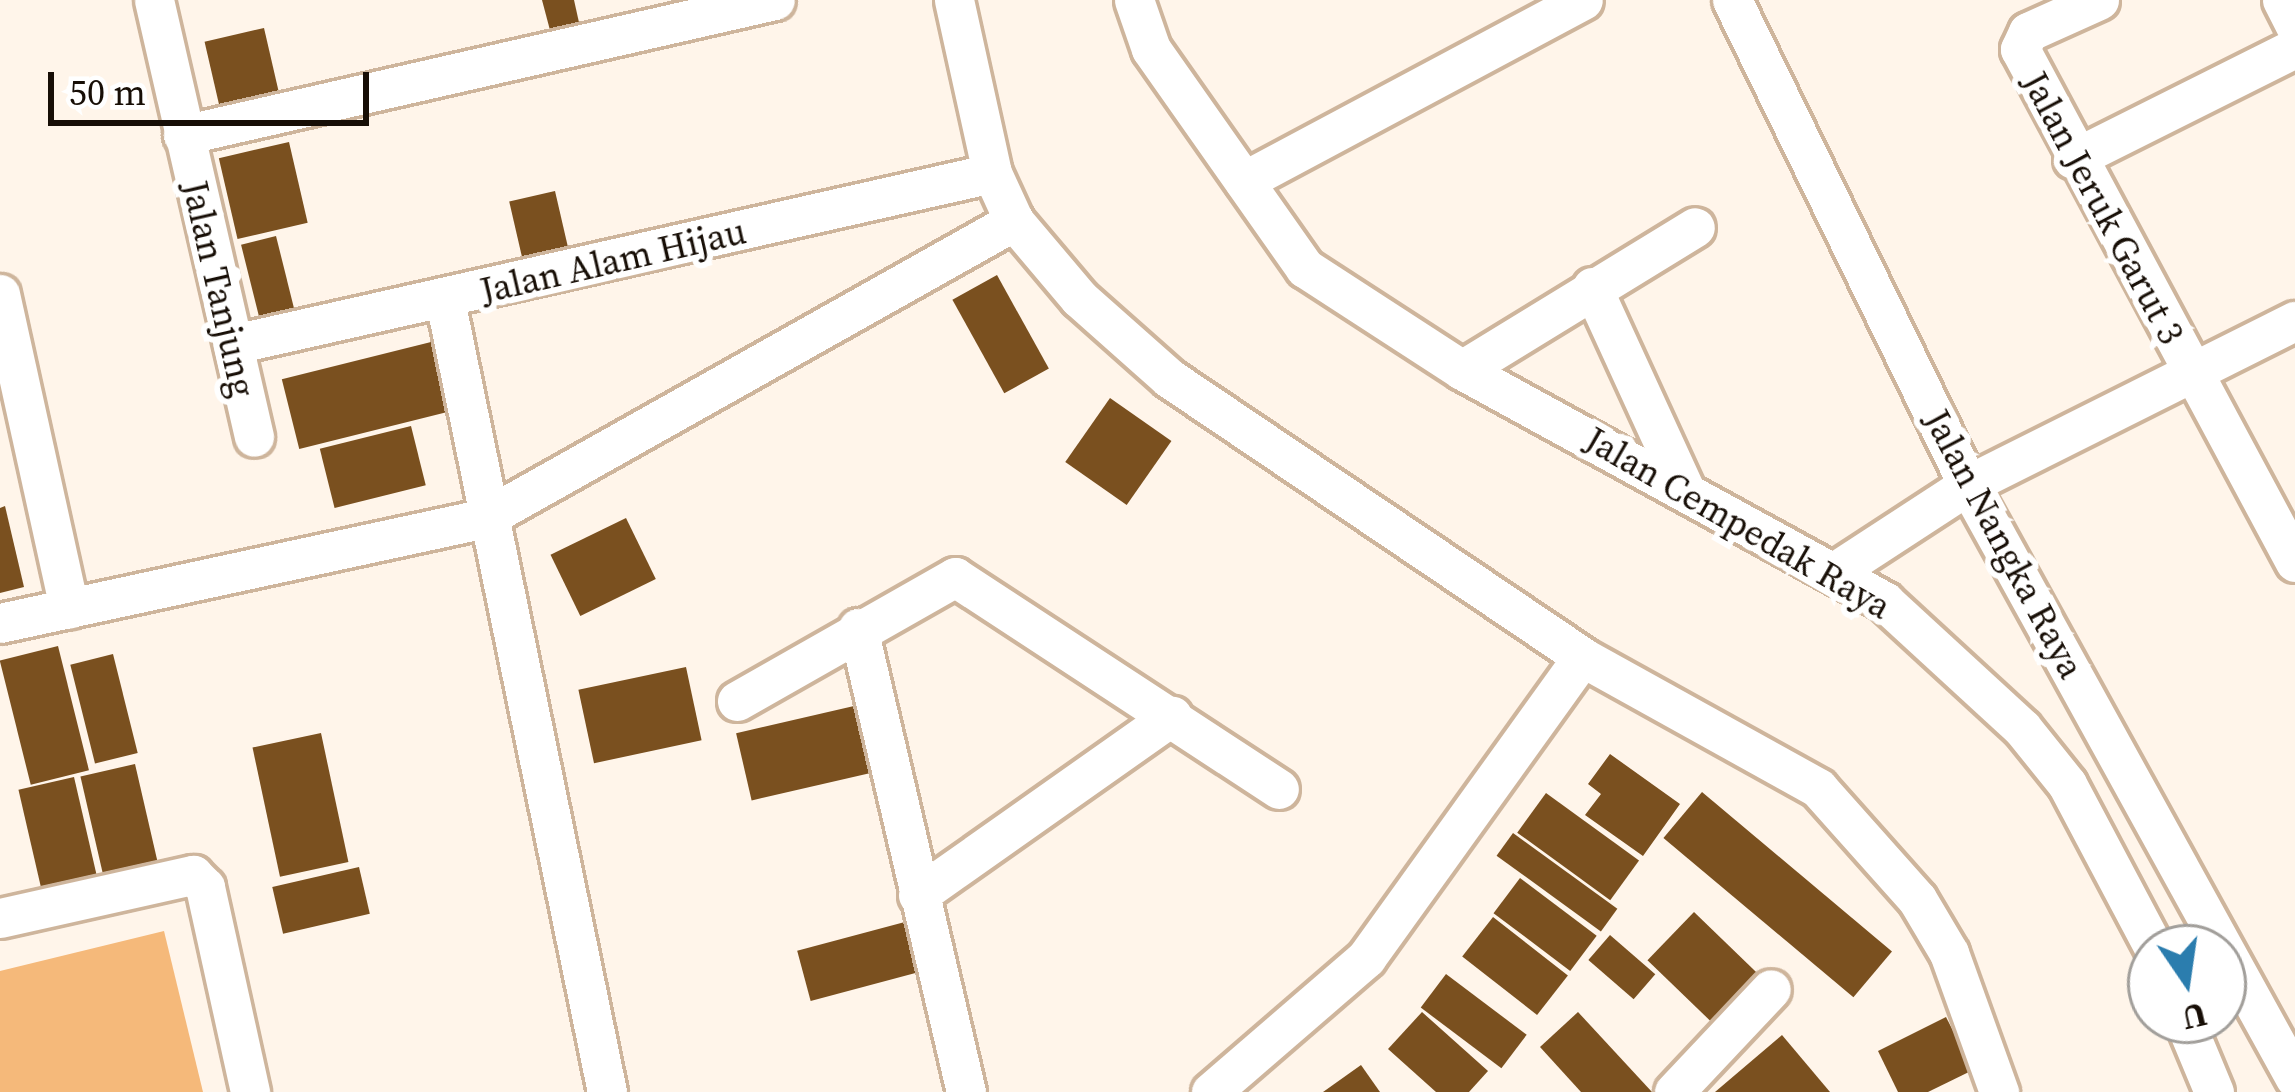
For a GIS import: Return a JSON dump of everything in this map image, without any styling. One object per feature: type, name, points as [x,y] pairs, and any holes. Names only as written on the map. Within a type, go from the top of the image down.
[{"type":"street","name":"Jalan Tanjung","points":[[154,0],[254,437]]},
{"type":"street","points":[[183,135],[775,0]]},
{"type":"street","points":[[954,0],[992,173],[1014,220],[1079,298],[1168,378],[1582,657],[1818,788],[1854,820],[1949,953],[1999,1092]]},
{"type":"street","name":"Jalan Cempedak Raya","points":[[1134,0],[1151,49],[1305,268],[1462,370],[1836,571],[1924,633],[2022,728],[2067,784],[2143,924]]},
{"type":"street","points":[[1244,181],[1583,0]]},
{"type":"street","name":"Jalan Nangka Raya","points":[[1732,0],[1968,485],[2295,1078]]},
{"type":"street","name":"Jalan Jeruk Garut 3","points":[[2099,0],[2022,39],[2073,159],[2295,562]]},
{"type":"street","points":[[2282,0],[2295,25]]},
{"type":"street","points":[[2073,159],[2295,48]]},
{"type":"street","name":"Jalan Alam Hijau","points":[[234,344],[992,173]]},
{"type":"street","points":[[0,623],[485,518],[1014,220]]},
{"type":"street","points":[[1462,370],[1695,227]]},
{"type":"street","points":[[1592,287],[1684,488]]},
{"type":"street","points":[[0,294],[69,609]]},
{"type":"street","points":[[445,300],[485,518],[607,1092]]},
{"type":"street","points":[[1836,571],[1968,485],[2295,322]]},
{"type":"street","points":[[737,701],[858,628],[955,577],[1279,789]]},
{"type":"street","points":[[858,628],[966,1092]]},
{"type":"street","points":[[1211,1092],[1366,958],[1582,657]]},
{"type":"street","points":[[918,895],[1172,716]]},
{"type":"street","points":[[0,918],[193,875],[205,887],[250,1092]]},
{"type":"street","points":[[2197,924],[2209,917]]},
{"type":"street","points":[[1674,1092],[1771,989]]},
{"type":"street","points":[[2194,1044],[2214,1092]]},
{"type":"shaded area","points":[[164,931],[203,1092],[0,1092],[0,971]]},
{"type":"building","points":[[542,0],[574,0],[580,27],[551,34]]},
{"type":"building","points":[[264,28],[280,96],[220,110],[205,42]]},
{"type":"building","points":[[289,142],[308,223],[238,239],[219,158]]},
{"type":"building","points":[[555,191],[568,248],[522,259],[509,202]]},
{"type":"building","points":[[276,236],[294,308],[259,317],[241,245]]},
{"type":"building","points":[[997,275],[1049,369],[1004,393],[952,300]]},
{"type":"building","points":[[439,340],[456,410],[299,449],[282,379]]},
{"type":"building","points":[[1110,398],[1171,441],[1127,505],[1065,462]]},
{"type":"building","points":[[411,426],[426,485],[335,508],[320,449]]},
{"type":"building","points":[[5,506],[24,587],[0,593],[0,508]]},
{"type":"building","points":[[626,518],[656,579],[580,616],[551,555]]},
{"type":"building","points":[[58,646],[89,770],[31,785],[0,660]]},
{"type":"building","points":[[113,654],[138,753],[95,764],[70,665]]},
{"type":"building","points":[[686,667],[702,740],[594,763],[578,690]]},
{"type":"building","points":[[854,706],[870,773],[752,800],[736,733]]},
{"type":"building","points":[[321,733],[348,862],[280,877],[253,748]]},
{"type":"building","points":[[1610,754],[1680,804],[1643,856],[1585,815],[1601,794],[1588,784]]},
{"type":"building","points":[[135,764],[157,861],[103,874],[80,777]]},
{"type":"building","points":[[74,777],[96,874],[41,887],[18,790]]},
{"type":"building","points":[[1702,792],[1892,951],[1853,997],[1663,838]]},
{"type":"building","points":[[1546,793],[1639,861],[1610,900],[1517,833]]},
{"type":"building","points":[[1513,833],[1617,909],[1601,931],[1497,856]]},
{"type":"building","points":[[359,867],[370,914],[283,934],[272,887]]},
{"type":"building","points":[[1520,878],[1597,936],[1570,971],[1494,913]]},
{"type":"building","points":[[1694,912],[1766,981],[1719,1030],[1647,960]]},
{"type":"building","points":[[1493,917],[1568,975],[1537,1015],[1462,956]]},
{"type":"building","points":[[916,919],[929,969],[811,1001],[797,951]]},
{"type":"building","points":[[1610,935],[1655,974],[1634,999],[1588,960]]},
{"type":"building","points":[[1446,974],[1527,1035],[1501,1068],[1421,1008]]},
{"type":"building","points":[[1422,1012],[1488,1071],[1469,1092],[1436,1092],[1388,1049]]},
{"type":"building","points":[[1578,1012],[1652,1092],[1581,1092],[1540,1047]]},
{"type":"building","points":[[1946,1017],[1973,1070],[1928,1092],[1898,1092],[1878,1051]]},
{"type":"building","points":[[1782,1035],[1830,1092],[1715,1092]]},
{"type":"building","points":[[1361,1065],[1380,1092],[1323,1092]]}]
